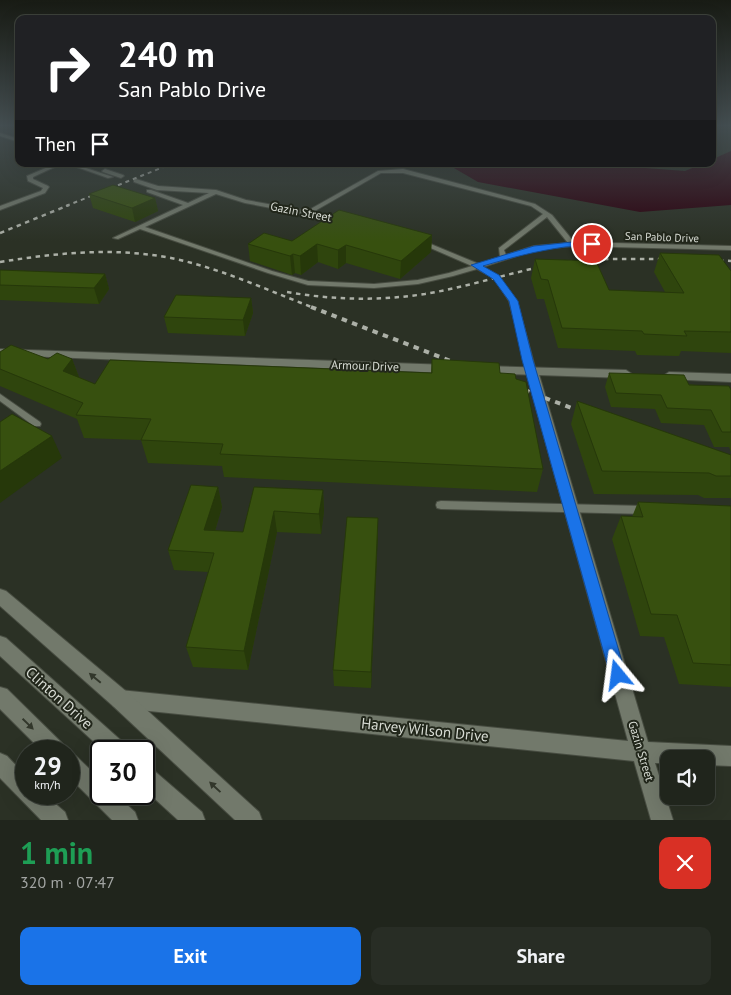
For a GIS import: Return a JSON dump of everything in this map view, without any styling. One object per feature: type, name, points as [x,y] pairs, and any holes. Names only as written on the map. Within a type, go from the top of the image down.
[{"type":"street","name":"Armour Drive","points":[[0,352],[641,375]]},
{"type":"street","name":"Gazin Street","points":[[532,371],[662,820]]},
{"type":"street","points":[[661,376],[731,378]]},
{"type":"street","points":[[0,596],[120,698],[251,820]]},
{"type":"street","name":"Clinton Drive","points":[[0,644],[106,740]]},
{"type":"street","points":[[0,696],[45,740]]},
{"type":"street","name":"Harvey Wilson Drive","points":[[120,698],[641,752],[731,756]]},
{"type":"street","points":[[0,764],[15,780]]},
{"type":"street","points":[[80,774],[127,820]]},
{"type":"street","points":[[155,785],[194,820]]},
{"type":"street","points":[[41,805],[57,820]]},
{"type":"lane","points":[[0,208],[43,192],[46,187],[30,180],[30,176],[52,167]]},
{"type":"lane","points":[[79,167],[110,177]]},
{"type":"lane","points":[[92,167],[120,176]]},
{"type":"lane","points":[[308,213],[380,172],[403,171],[533,205],[547,214],[572,244]]},
{"type":"lane","points":[[136,181],[157,188],[216,192],[245,201]]},
{"type":"lane","points":[[139,188],[188,205]]},
{"type":"lane","points":[[116,238],[216,192]]},
{"type":"lane","name":"Gazin Street","points":[[245,201],[345,220]]},
{"type":"lane","points":[[503,257],[501,249],[547,214]]},
{"type":"lane","points":[[140,227],[270,272],[308,283],[374,286],[418,282],[451,274],[476,265]]},
{"type":"lane","name":"Gazin Street","points":[[412,238],[476,265],[496,277],[514,301],[532,371]]},
{"type":"lane","name":"San Pablo Drive","points":[[476,265],[534,248],[572,244],[731,248]]},
{"type":"lane","points":[[0,397],[37,424]]},
{"type":"lane","points":[[441,505],[660,510]]},
{"type":"shaded area","points":[[716,164],[731,164],[731,205],[640,212],[478,182],[452,167],[632,167],[685,171],[695,167],[716,167]]},
{"type":"building","points":[[113,185],[155,198],[132,208],[89,194]]},
{"type":"building","points":[[339,210],[432,235],[401,261],[346,245],[338,250],[317,244],[300,256],[293,254],[290,256],[248,244],[264,233],[292,241]]},
{"type":"building","points":[[660,253],[719,255],[731,271],[731,332],[684,331],[687,336],[644,334],[642,331],[562,328],[548,280],[541,279],[535,259],[596,261],[609,290],[684,293]]},
{"type":"building","points":[[0,270],[105,274],[94,288],[0,285]]},
{"type":"building","points":[[176,295],[251,298],[243,320],[164,317]]},
{"type":"building","points":[[11,345],[48,359],[57,353],[72,359],[63,371],[95,384],[110,360],[432,373],[432,359],[499,363],[500,373],[515,374],[516,379],[526,382],[543,469],[220,454],[223,444],[141,440],[151,419],[76,415],[83,403],[0,369],[0,352]]},
{"type":"building","points":[[609,373],[684,375],[689,385],[729,386],[731,390],[731,432],[722,432],[711,410],[667,408],[661,395],[616,393]]},
{"type":"building","points":[[577,401],[731,455],[731,476],[716,476],[709,473],[602,471]]},
{"type":"building","points":[[12,414],[52,436],[0,471],[0,422]]},
{"type":"building","points":[[191,485],[218,487],[204,530],[243,532],[254,487],[323,490],[319,514],[274,511],[244,651],[186,647],[214,553],[168,550]]},
{"type":"building","points":[[638,502],[731,506],[731,665],[693,663],[677,615],[651,614],[621,516],[643,517]]},
{"type":"building","points":[[347,517],[378,518],[371,672],[333,670]]},
{"type":"railway","points":[[66,206],[164,167]]},
{"type":"railway","points":[[0,233],[69,205]]},
{"type":"railway","points":[[0,262],[85,252],[128,253],[171,258],[243,280],[314,308]]},
{"type":"railway","points":[[568,262],[608,259],[673,259]]},
{"type":"railway","points":[[710,260],[731,261]]},
{"type":"railway","points":[[287,292],[321,297],[390,298],[456,288],[548,265]]},
{"type":"railway","points":[[311,307],[461,365]]},
{"type":"railway","points":[[514,386],[587,414]]},
{"type":"route","points":[[592,244],[534,248],[476,265],[496,277],[514,301],[528,360],[618,675]]}]
